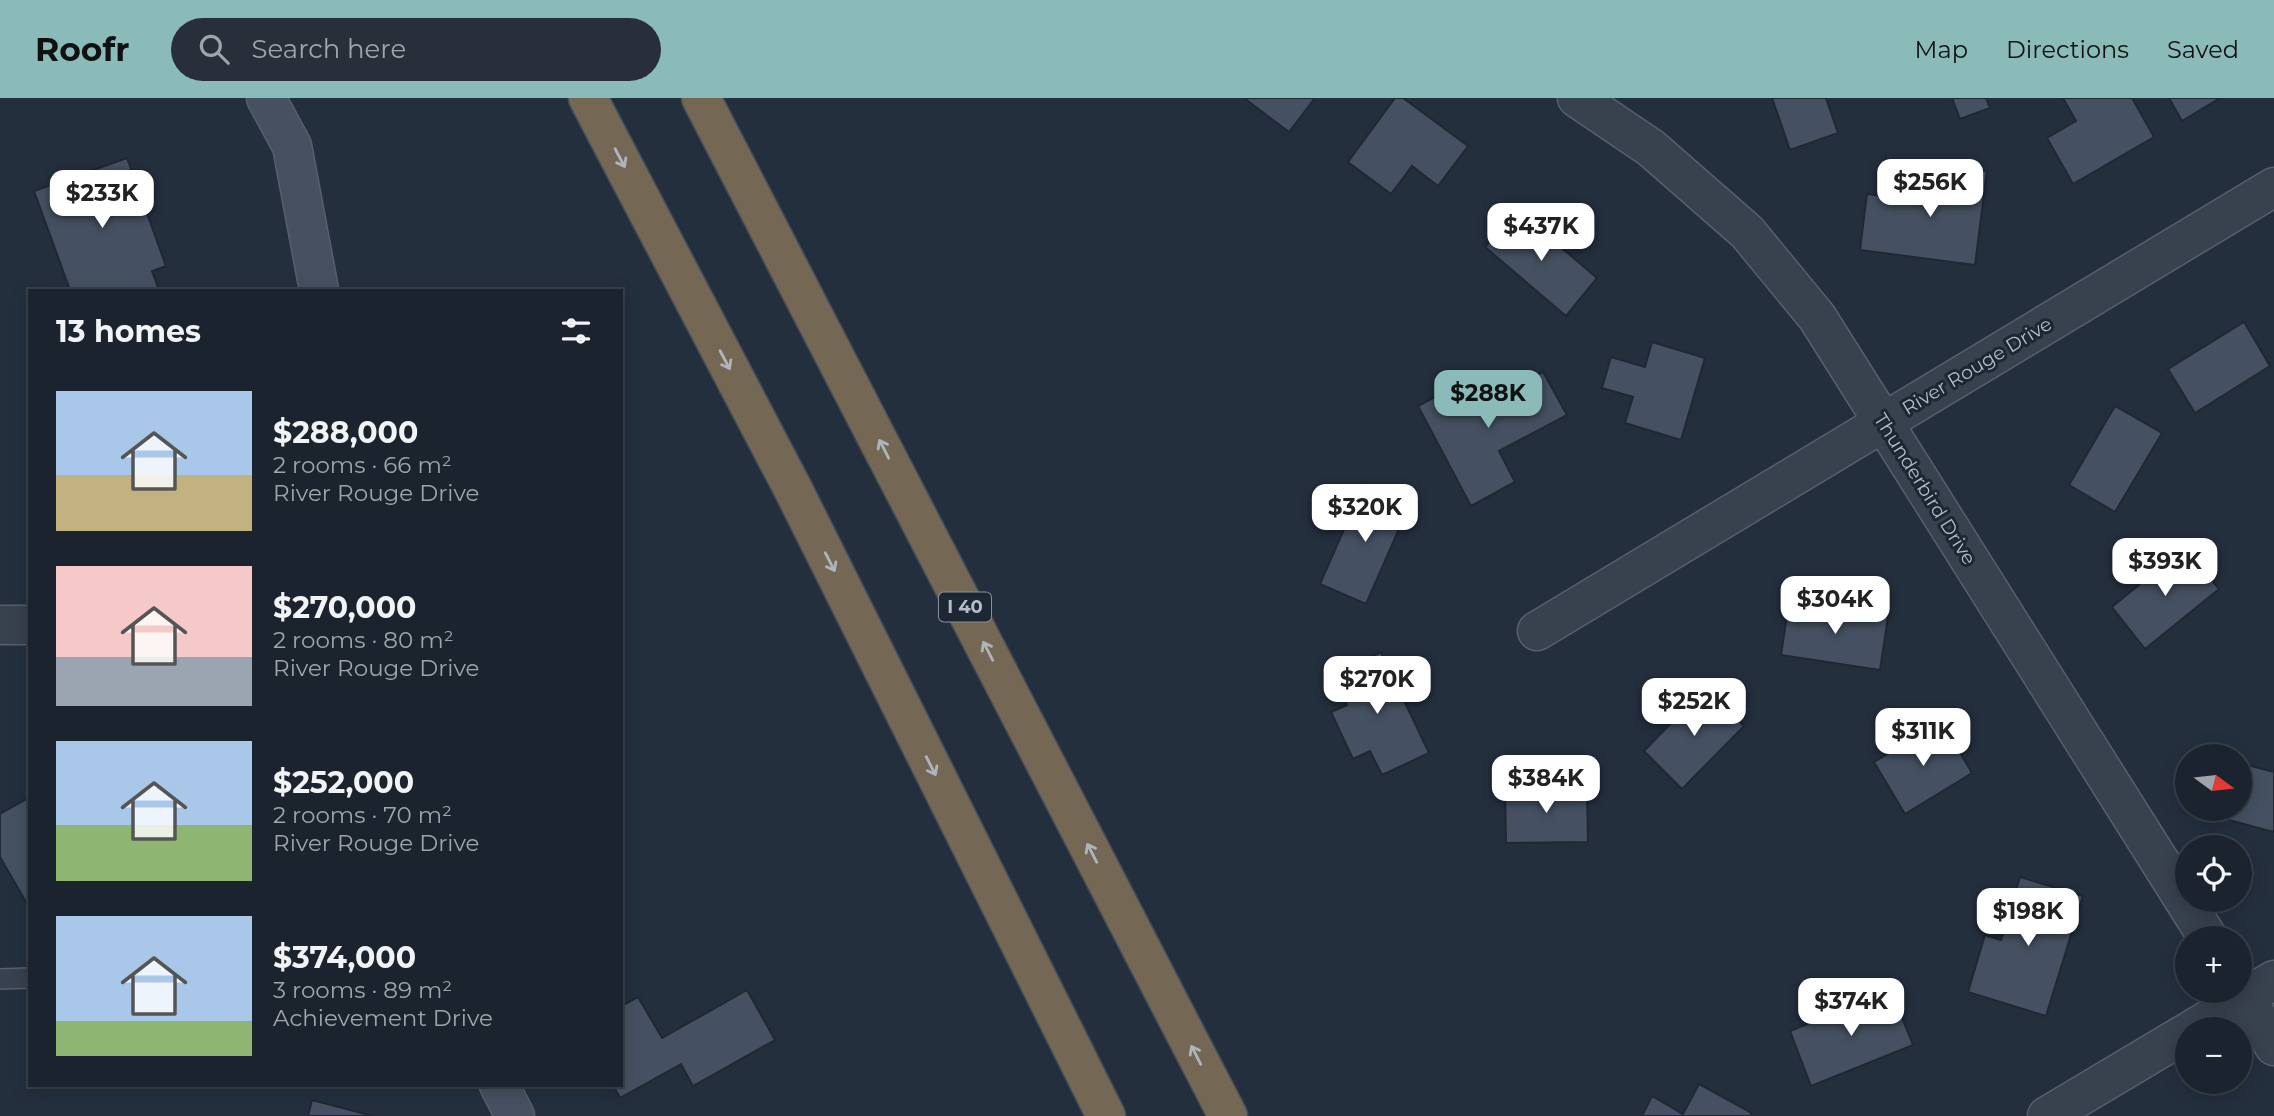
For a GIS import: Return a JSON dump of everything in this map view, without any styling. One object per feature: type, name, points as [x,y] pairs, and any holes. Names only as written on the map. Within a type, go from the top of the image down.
[{"type":"highway","points":[[588,98],[794,491],[1106,1116]]},
{"type":"highway","name":"I 40","points":[[701,98],[1228,1116]]},
{"type":"street","points":[[267,98],[292,146],[319,289]]},
{"type":"street","name":"Thunderbird Drive","points":[[1577,98],[1651,148],[1747,232],[1817,317],[2200,926]]},
{"type":"street","name":"River Rouge Drive","points":[[1537,631],[2274,187]]},
{"type":"street","points":[[0,625],[28,625]]},
{"type":"street","points":[[2211,1017],[2253,989],[2274,1046]]},
{"type":"street","points":[[2047,1116],[2175,1040]]},
{"type":"street","points":[[500,1087],[515,1116]]},
{"type":"lane","points":[[0,979],[28,978]]},
{"type":"building","points":[[1244,98],[1315,98],[1289,132]]},
{"type":"building","points":[[1395,98],[1403,98],[1468,146],[1438,186],[1412,166],[1391,194],[1348,162]]},
{"type":"building","points":[[1772,98],[1826,98],[1838,133],[1790,150]]},
{"type":"building","points":[[1952,98],[1986,98],[1990,108],[1960,119]]},
{"type":"building","points":[[2063,98],[2132,98],[2154,137],[2073,184],[2047,138],[2076,121]]},
{"type":"building","points":[[2169,98],[2220,98],[2182,121]]},
{"type":"building","points":[[127,158],[166,266],[152,271],[159,289],[70,289],[34,191]]},
{"type":"building","points":[[1936,164],[1987,171],[1975,265],[1860,250],[1867,194],[1931,202]]},
{"type":"building","points":[[1517,210],[1597,278],[1566,316],[1485,247]]},
{"type":"building","points":[[2244,322],[2270,366],[2195,413],[2168,369]]},
{"type":"building","points":[[1652,342],[1705,358],[1681,440],[1625,423],[1633,397],[1602,388],[1611,357],[1645,367]]},
{"type":"building","points":[[1543,372],[1567,415],[1499,451],[1515,482],[1471,506],[1418,406],[1472,377],[1486,402]]},
{"type":"building","points":[[2115,406],[2162,433],[2115,512],[2069,485]]},
{"type":"building","points":[[1364,484],[1410,504],[1366,604],[1320,584]]},
{"type":"building","points":[[2185,547],[2219,589],[2145,649],[2112,607]]},
{"type":"building","points":[[1789,602],[1888,617],[1880,670],[1781,655]]},
{"type":"building","points":[[1381,652],[1429,753],[1382,775],[1370,751],[1353,759],[1331,712],[1347,705],[1333,675]]},
{"type":"building","points":[[1705,688],[1744,726],[1682,789],[1644,751]]},
{"type":"building","points":[[1942,722],[1972,773],[1905,814],[1874,762]]},
{"type":"building","points":[[2252,766],[2274,772],[2274,832],[2233,821],[2252,821]]},
{"type":"building","points":[[1587,787],[1588,842],[1506,843],[1505,788]]},
{"type":"building","points":[[28,798],[28,906],[0,857],[0,814]]},
{"type":"building","points":[[2020,877],[2083,896],[2046,1016],[1968,992],[1985,935],[2001,940]]},
{"type":"building","points":[[747,990],[775,1040],[693,1086],[681,1064],[620,1098],[614,1087],[623,1087],[623,1005],[638,997],[662,1038]]},
{"type":"building","points":[[1891,990],[1913,1045],[1811,1086],[1790,1031]]},
{"type":"building","points":[[1699,1084],[1752,1113],[1750,1116],[1642,1116],[1652,1096],[1683,1114]]},
{"type":"building","points":[[312,1100],[373,1116],[308,1116]]}]
